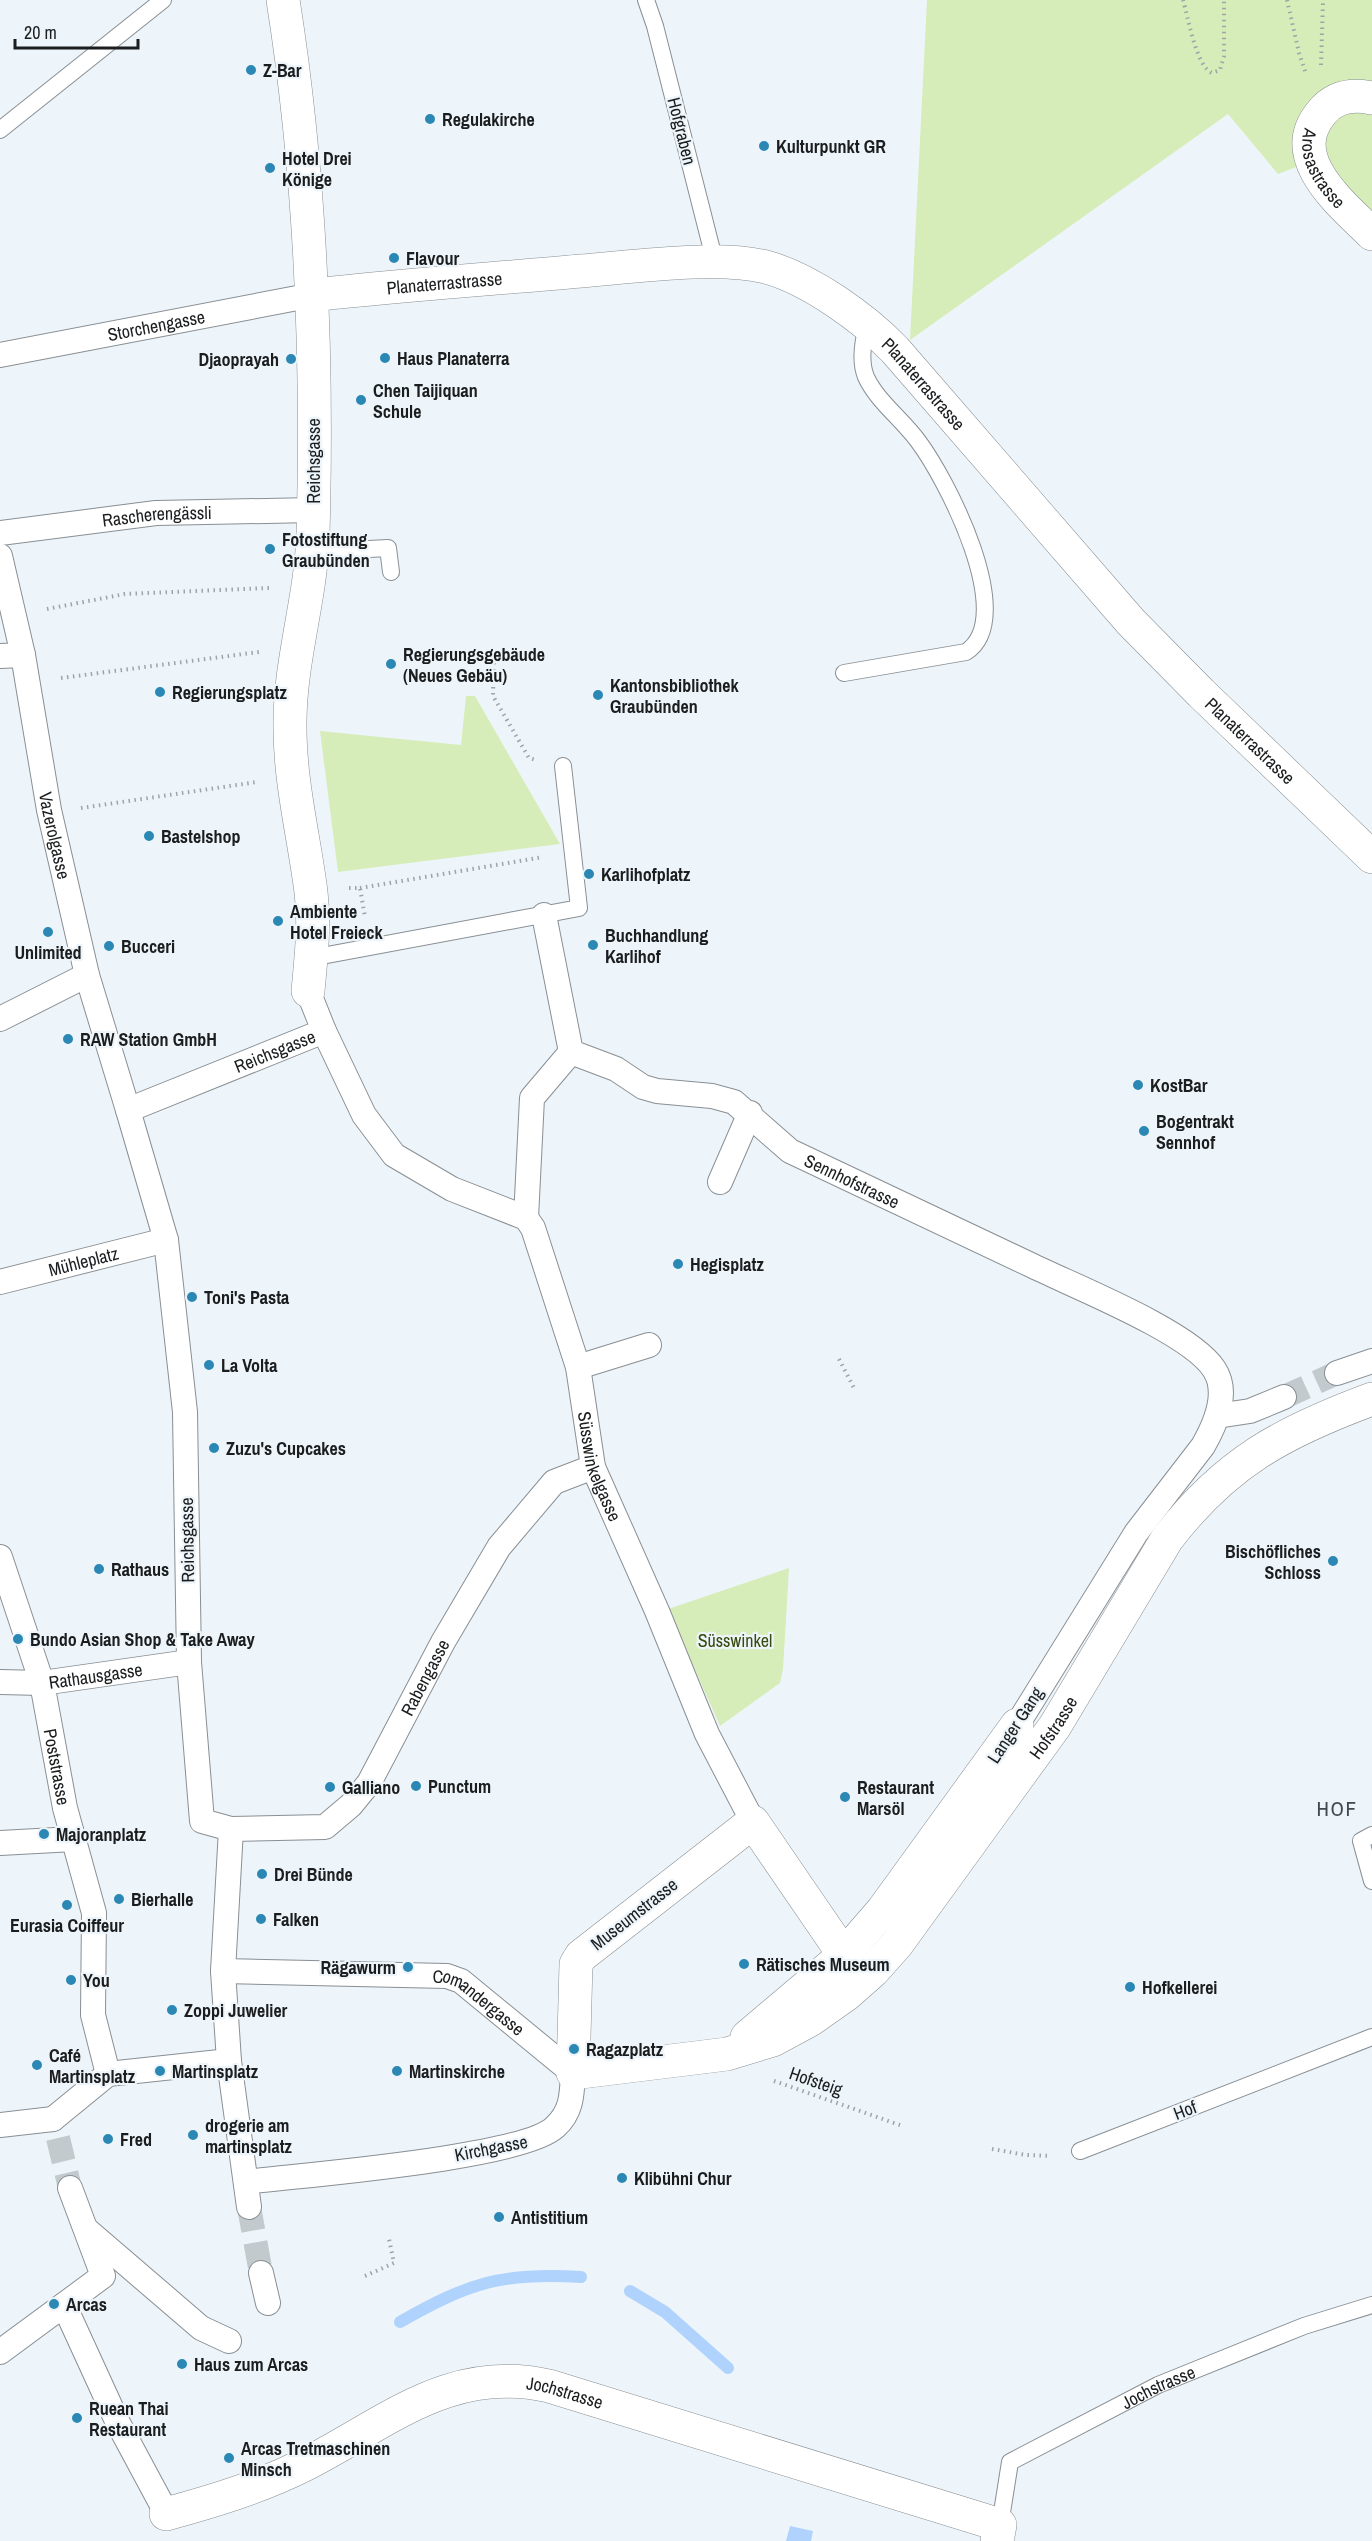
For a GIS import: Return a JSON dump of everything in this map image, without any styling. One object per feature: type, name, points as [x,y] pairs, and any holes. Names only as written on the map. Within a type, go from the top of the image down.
[{"type":"street","name":"Reichsgasse","points":[[231,1829],[202,1821],[189,1662],[185,1412],[166,1240],[128,1110],[324,1031],[308,991],[314,934],[290,729],[293,666],[312,552],[313,295],[297,89],[283,0]]},
{"type":"street","name":"Arosastrasse","points":[[1372,98],[1357,95],[1323,99],[1311,132],[1309,145],[1318,176],[1329,192],[1372,234]]},
{"type":"street","name":"Planaterrastrasse","points":[[313,295],[715,262],[767,268],[793,278],[868,322],[895,350],[1131,622],[1201,693],[1372,857]]},
{"type":"street","name":"Storchengasse","points":[[0,355],[313,295]]},
{"type":"street","name":"Rascherengässli","points":[[0,533],[156,513],[313,510]]},
{"type":"street","name":"Vazerolgasse","points":[[0,556],[14,615],[12,656],[28,682],[50,813],[87,975],[128,1110]]},
{"type":"street","points":[[324,1031],[364,1115],[394,1155],[453,1189],[526,1218],[532,1098],[571,1052],[544,915]]},
{"type":"street","points":[[0,1019],[87,975]]},
{"type":"street","name":"Sennhofstrasse","points":[[571,1052],[616,1069],[643,1087],[677,1094],[720,1097],[741,1105],[774,1139],[790,1151],[1116,1305],[1179,1339],[1204,1356],[1217,1374],[1220,1394],[1218,1416]]},
{"type":"street","points":[[720,1182],[750,1113]]},
{"type":"street","name":"Süsswinkelgasse","points":[[526,1218],[533,1228],[578,1367],[593,1467],[657,1611],[707,1734],[753,1822],[844,1955]]},
{"type":"street","name":"Mühleplatz","points":[[0,1282],[166,1240]]},
{"type":"street","points":[[578,1367],[649,1345]]},
{"type":"street","points":[[1337,1372],[1372,1361]]},
{"type":"street","points":[[1218,1416],[1250,1411],[1284,1397]]},
{"type":"street","name":"Hofstrasse","points":[[727,2054],[773,2040],[810,2020],[848,1994],[897,1944],[1055,1726],[1167,1539],[1206,1492],[1258,1450],[1316,1421],[1372,1399]]},
{"type":"street","name":"Langer Gang","points":[[727,2054],[844,1955],[890,1900],[1017,1725],[1111,1570],[1136,1533],[1203,1446],[1218,1416]]},
{"type":"street","name":"Rabengasse","points":[[231,1829],[325,1827],[351,1805],[369,1783],[443,1642],[499,1547],[555,1482],[593,1467]]},
{"type":"street","name":"Poststrasse","points":[[0,1557],[42,1683],[65,1808],[94,1913],[93,2015],[108,2074]]},
{"type":"street","name":"Rathausgasse","points":[[0,1682],[42,1683],[189,1662]]},
{"type":"street","name":"Museumstrasse","points":[[573,2073],[576,1964],[581,1956],[753,1822]]},
{"type":"street","points":[[231,1829],[223,1971],[229,2061],[249,2207]]},
{"type":"street","points":[[0,1843],[74,1839]]},
{"type":"street","name":"Comandergasse","points":[[223,1971],[447,1976],[460,1981],[573,2073]]},
{"type":"street","points":[[573,2073],[727,2054]]},
{"type":"street","points":[[0,2125],[56,2128],[108,2074],[229,2061]]},
{"type":"street","name":"Kirchgasse","points":[[246,2182],[438,2158],[523,2143],[543,2136],[555,2127],[571,2103],[573,2073]]},
{"type":"street","points":[[0,2352],[103,2276],[70,2188]]},
{"type":"street","points":[[85,2229],[201,2328],[229,2341]]},
{"type":"street","points":[[261,2273],[268,2303]]},
{"type":"street","points":[[64,2306],[118,2423],[166,2519]]},
{"type":"street","name":"Jochstrasse","points":[[166,2519],[282,2475],[438,2393],[475,2383],[512,2379],[549,2386],[998,2533]]},
{"type":"lane","points":[[0,130],[163,0]]},
{"type":"lane","name":"Hofgraben","points":[[646,0],[655,26],[715,262]]},
{"type":"lane","points":[[844,673],[966,652],[977,644],[984,624],[979,573],[960,514],[919,441],[877,394],[866,376],[862,347],[868,322]]},
{"type":"lane","points":[[312,552],[388,548],[391,572]]},
{"type":"lane","points":[[311,958],[579,908],[563,766]]},
{"type":"lane","points":[[1372,1835],[1361,1841],[1372,1881]]},
{"type":"lane","name":"Hof","points":[[1080,2151],[1372,2037]]},
{"type":"lane","name":"Jochstrasse","points":[[998,2533],[1010,2462],[1158,2385],[1304,2326],[1372,2305]]},
{"type":"path","points":[[1183,0],[1199,56],[1207,70],[1212,73],[1220,70],[1223,63],[1224,0]]},
{"type":"path","points":[[1287,0],[1301,61],[1307,75],[1323,99]]},
{"type":"path","points":[[1323,0],[1323,99]]},
{"type":"path","points":[[14,615],[125,594],[308,586]]},
{"type":"path","points":[[28,682],[271,651]]},
{"type":"path","points":[[494,651],[493,696],[529,758],[563,766]]},
{"type":"path","points":[[50,813],[172,793],[262,782]]},
{"type":"path","points":[[342,888],[360,888],[573,852]]},
{"type":"path","points":[[360,888],[365,921]]},
{"type":"path","points":[[839,1359],[854,1388]]},
{"type":"path","name":"Hofsteig","points":[[727,2054],[759,2076],[900,2125]]},
{"type":"path","points":[[992,2149],[1039,2156],[1080,2151]]},
{"type":"path","points":[[365,2276],[394,2263],[389,2239]]},
{"type":"green space","points":[[927,0],[1372,0],[1372,234],[1312,161],[1278,174],[1228,114],[910,340]]},
{"type":"green space","points":[[466,696],[475,696],[560,844],[338,872],[320,731],[461,745]]},
{"type":"green space","name":"Süsswinkel","points":[[789,1568],[783,1669],[780,1683],[720,1726],[668,1609]]},
{"type":"water","points":[[790,2526],[813,2531],[811,2541],[786,2541]]},
{"type":"waterway","points":[[400,2322],[446,2298],[486,2283],[529,2276],[581,2277]]},
{"type":"waterway","points":[[630,2291],[665,2312],[728,2368]]},
{"type":"tunnel","points":[[1284,1397],[1337,1373]]},
{"type":"tunnel","points":[[58,2138],[70,2188]]},
{"type":"tunnel","points":[[249,2207],[261,2273]]},
{"type":"place","name":"Z-Bar","points":[[251,70]]},
{"type":"place","name":"Regulakirche","points":[[430,119]]},
{"type":"place","name":"Kulturpunkt GR","points":[[764,146]]},
{"type":"place","name":"Hotel Drei Könige","points":[[270,168]]},
{"type":"place","name":"Flavour","points":[[394,258]]},
{"type":"place","name":"Haus Planaterra","points":[[385,358]]},
{"type":"place","name":"Djaoprayah","points":[[291,359]]},
{"type":"place","name":"Chen Taijiquan Schule","points":[[361,400]]},
{"type":"place","name":"Fotostiftung Graubünden","points":[[270,549]]},
{"type":"place","name":"Regierungsgebäude (Neues Gebäu)","points":[[391,664]]},
{"type":"place","name":"Regierungsplatz","points":[[160,692]]},
{"type":"place","name":"Kantonsbibliothek Graubünden","points":[[598,695]]},
{"type":"place","name":"Bastelshop","points":[[149,836]]},
{"type":"place","name":"Karlihofplatz","points":[[589,874]]},
{"type":"place","name":"Ambiente Hotel Freieck","points":[[278,921]]},
{"type":"place","name":"Unlimited","points":[[48,932]]},
{"type":"place","name":"Buchhandlung Karlihof","points":[[593,945]]},
{"type":"place","name":"Bucceri","points":[[109,946]]},
{"type":"place","name":"RAW Station GmbH","points":[[68,1039]]},
{"type":"place","name":"KostBar","points":[[1138,1085]]},
{"type":"place","name":"Bogentrakt Sennhof","points":[[1144,1131]]},
{"type":"place","name":"Hegisplatz","points":[[678,1264]]},
{"type":"place","name":"Toni's Pasta","points":[[192,1297]]},
{"type":"place","name":"La Volta","points":[[209,1365]]},
{"type":"place","name":"Zuzu's Cupcakes","points":[[214,1448]]},
{"type":"place","name":"Bischöfliches Schloss","points":[[1333,1561]]},
{"type":"place","name":"Rathaus","points":[[99,1569]]},
{"type":"place","name":"Bundo Asian Shop & Take Away","points":[[18,1639]]},
{"type":"place","name":"Punctum","points":[[416,1786]]},
{"type":"place","name":"Galliano","points":[[330,1787]]},
{"type":"place","name":"Restaurant Marsöl","points":[[845,1797]]},
{"type":"place","name":"Majoranplatz","points":[[44,1834]]},
{"type":"place","name":"Drei Bünde","points":[[262,1874]]},
{"type":"place","name":"Bierhalle","points":[[119,1899]]},
{"type":"place","name":"Eurasia Coiffeur","points":[[67,1905]]},
{"type":"place","name":"Falken","points":[[261,1919]]},
{"type":"place","name":"Rätisches Museum","points":[[744,1964]]},
{"type":"place","name":"Rägawurm","points":[[408,1967]]},
{"type":"place","name":"You","points":[[71,1980]]},
{"type":"place","name":"Hofkellerei","points":[[1130,1987]]},
{"type":"place","name":"Zoppi Juwelier","points":[[172,2010]]},
{"type":"place","name":"Ragazplatz","points":[[574,2049]]},
{"type":"place","name":"Café Martinsplatz","points":[[37,2065]]},
{"type":"place","name":"Martinsplatz","points":[[160,2071]]},
{"type":"place","name":"Martinskirche","points":[[397,2071]]},
{"type":"place","name":"drogerie am martinsplatz","points":[[193,2135]]},
{"type":"place","name":"Fred","points":[[108,2139]]},
{"type":"place","name":"Klibühni Chur","points":[[622,2178]]},
{"type":"place","name":"Antistitium","points":[[499,2217]]},
{"type":"place","name":"Arcas","points":[[54,2304]]},
{"type":"place","name":"Haus zum Arcas","points":[[182,2364]]},
{"type":"place","name":"Ruean Thai Restaurant","points":[[77,2418]]},
{"type":"place","name":"Arcas Tretmaschinen Minsch","points":[[229,2458]]},
{"type":"district","name":"HOF","points":[[1337,1808]]}]
